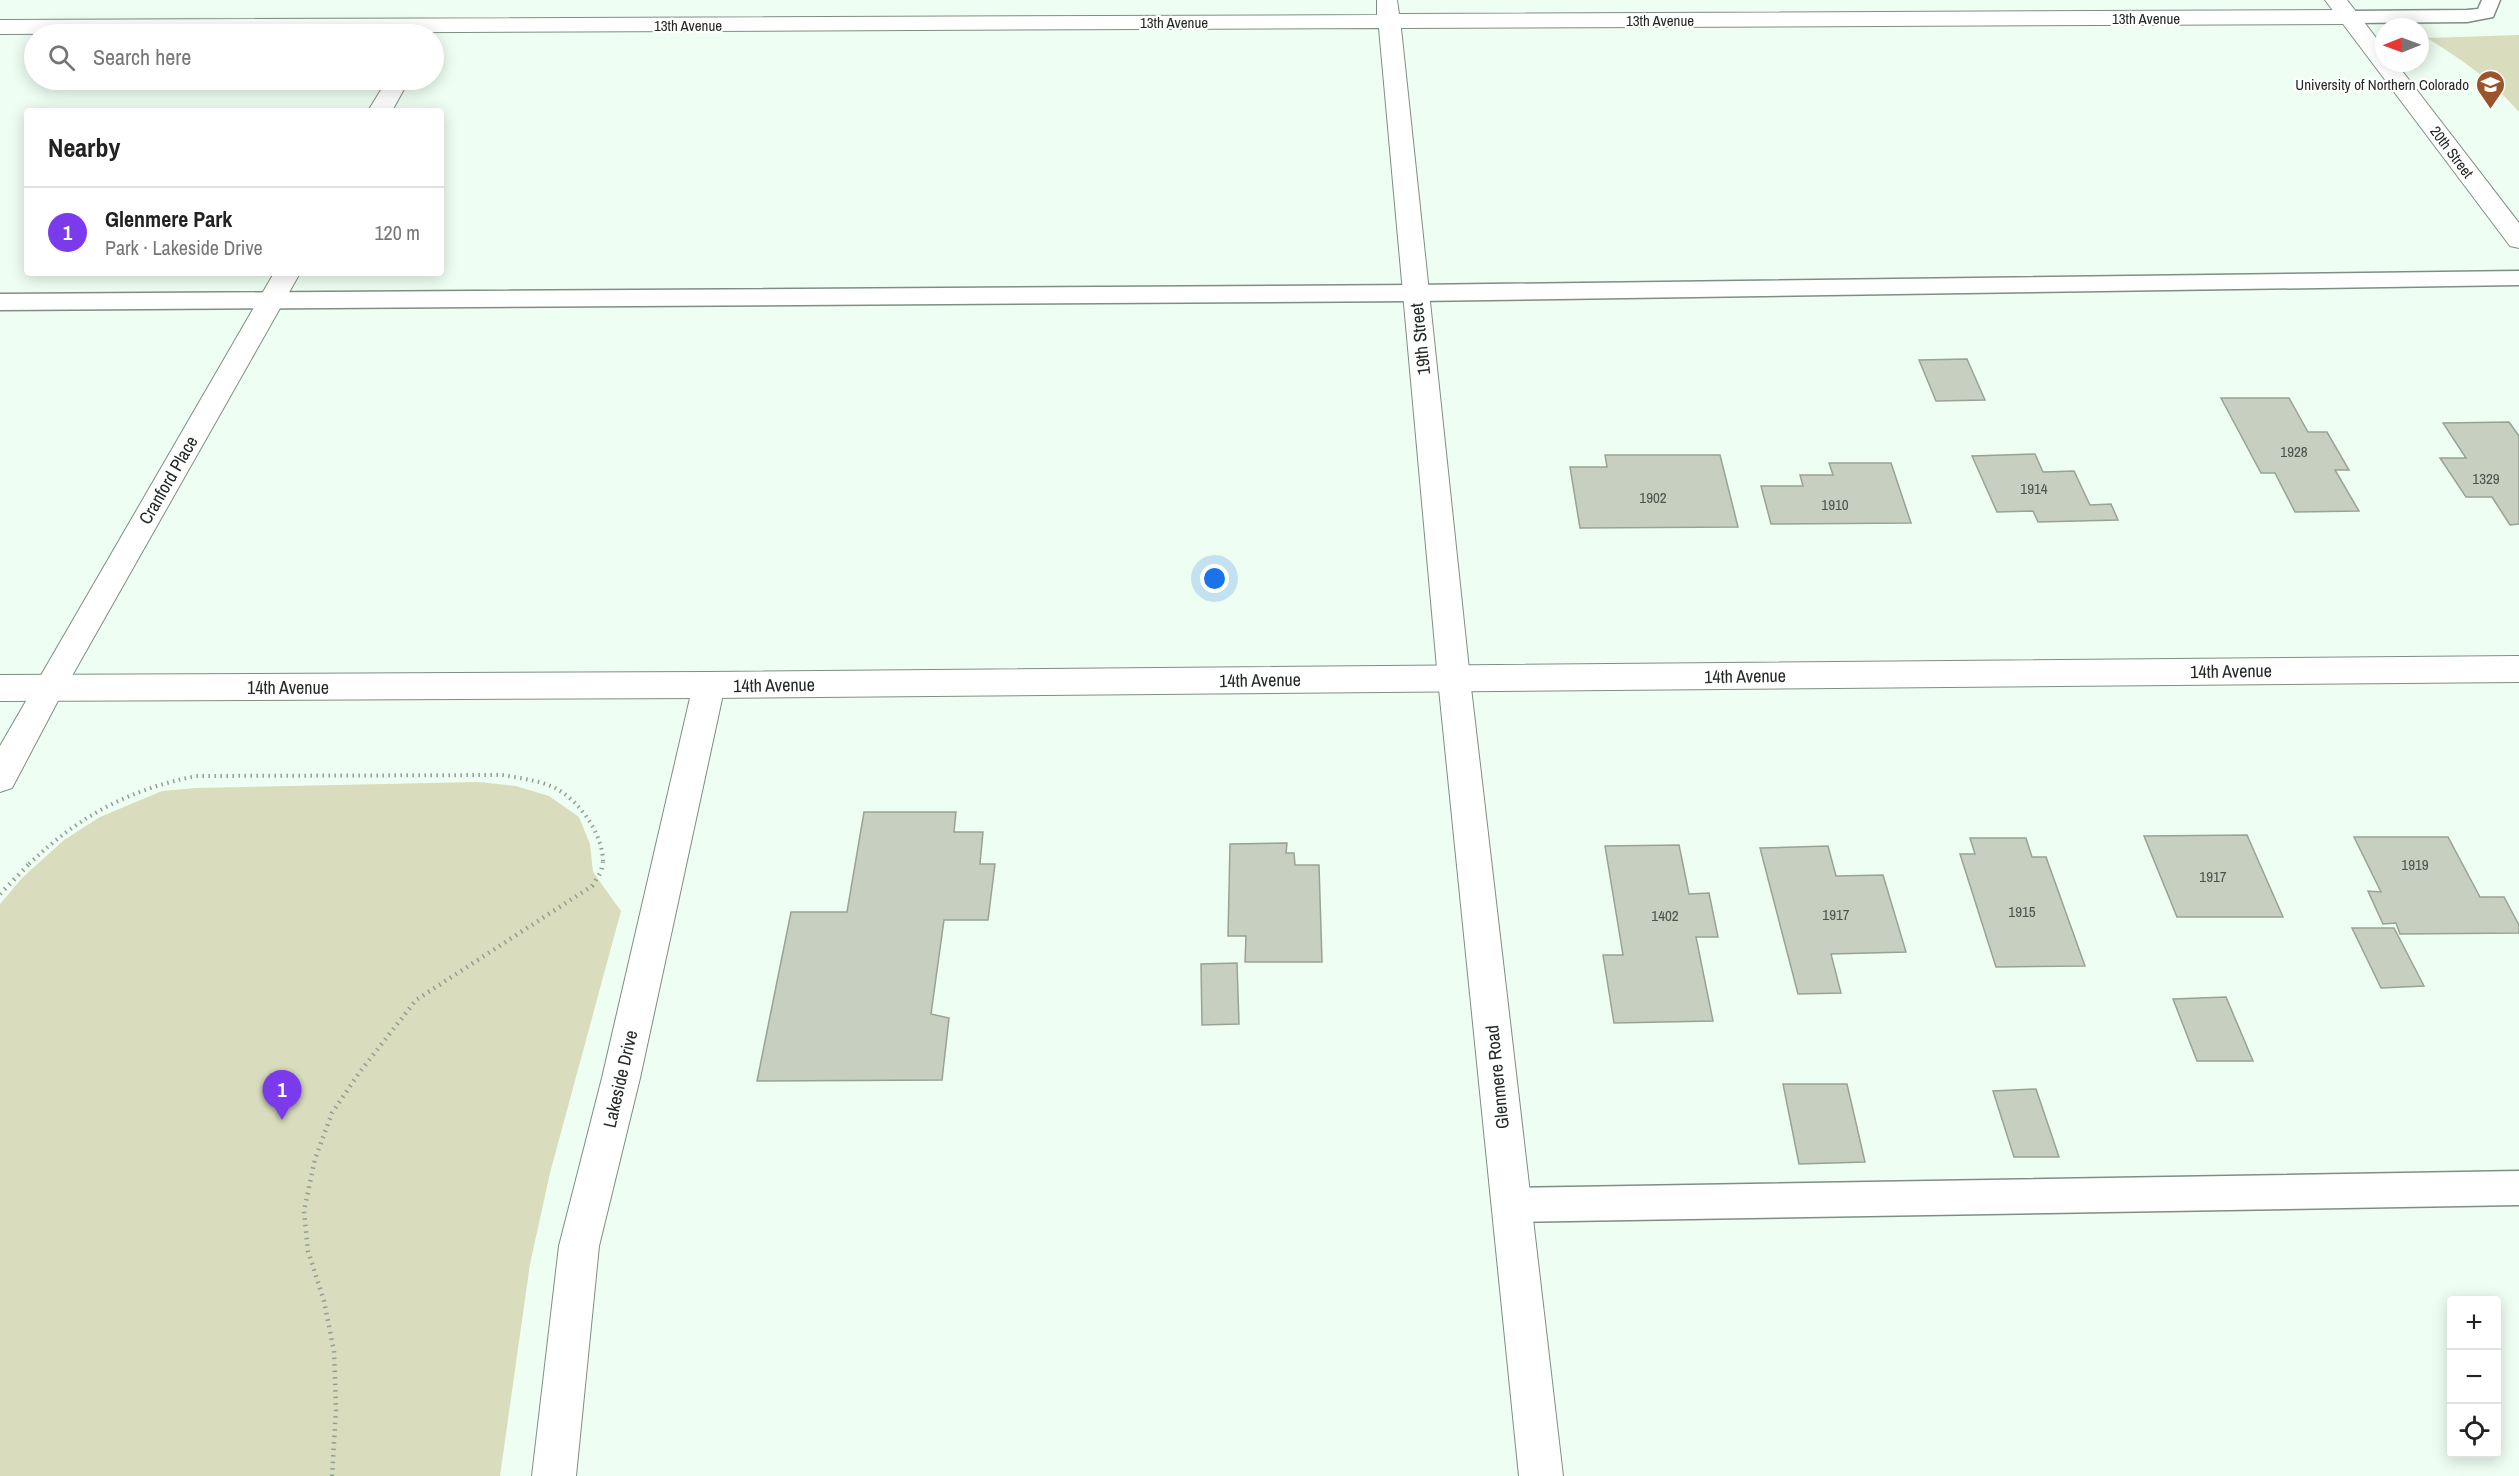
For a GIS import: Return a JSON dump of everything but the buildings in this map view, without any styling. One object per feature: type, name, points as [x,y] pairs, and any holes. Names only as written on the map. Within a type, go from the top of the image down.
[{"type":"street","points":[[430,24],[443,0]]},
{"type":"street","name":"13th Avenue","points":[[444,31],[1388,10],[2342,8]]},
{"type":"street","name":"20th Street","points":[[2342,8],[2375,51]]},
{"type":"street","name":"19th Street","points":[[1388,10],[1454,679]]},
{"type":"street","name":"13th Avenue","points":[[0,27],[24,27]]},
{"type":"street","name":"20th Street","points":[[2391,72],[2519,240]]},
{"type":"street","points":[[382,108],[392,90]]},
{"type":"street","name":"Cranford Place","points":[[0,778],[49,688],[285,276]]},
{"type":"street","name":"14th Avenue","points":[[0,688],[708,686],[2519,669]]},
{"type":"street","name":"Glenmere Road","points":[[1454,679],[1540,1476]]},
{"type":"street","name":"Lakeside Drive","points":[[554,1476],[579,1246],[621,1078],[708,686]]},
{"type":"lane","points":[[2342,8],[2468,16],[2486,13],[2491,0]]},
{"type":"lane","points":[[0,302],[1416,293],[2519,279]]},
{"type":"lane","points":[[1511,1205],[2519,1188]]},
{"type":"path","points":[[0,894],[26,865],[73,824],[109,803],[149,785],[196,776],[502,775],[534,781],[563,793],[587,817],[600,845],[602,871],[592,886],[416,1000],[365,1064],[332,1113],[315,1159],[304,1211],[308,1251],[324,1301],[334,1350],[336,1410],[333,1476]]},
{"type":"green space","points":[[2519,35],[2519,112],[2476,71],[2429,38]]},
{"type":"green space","points":[[478,782],[516,786],[549,796],[579,817],[590,844],[593,872],[621,911],[550,1173],[530,1264],[500,1476],[0,1476],[0,904],[23,877],[64,840],[100,817],[162,791],[196,788]]},
{"type":"place","name":"University of Northern Colorado","points":[[2490,110]]},
{"type":"place","name":"Glenmere Park","points":[[282,1120]]}]
